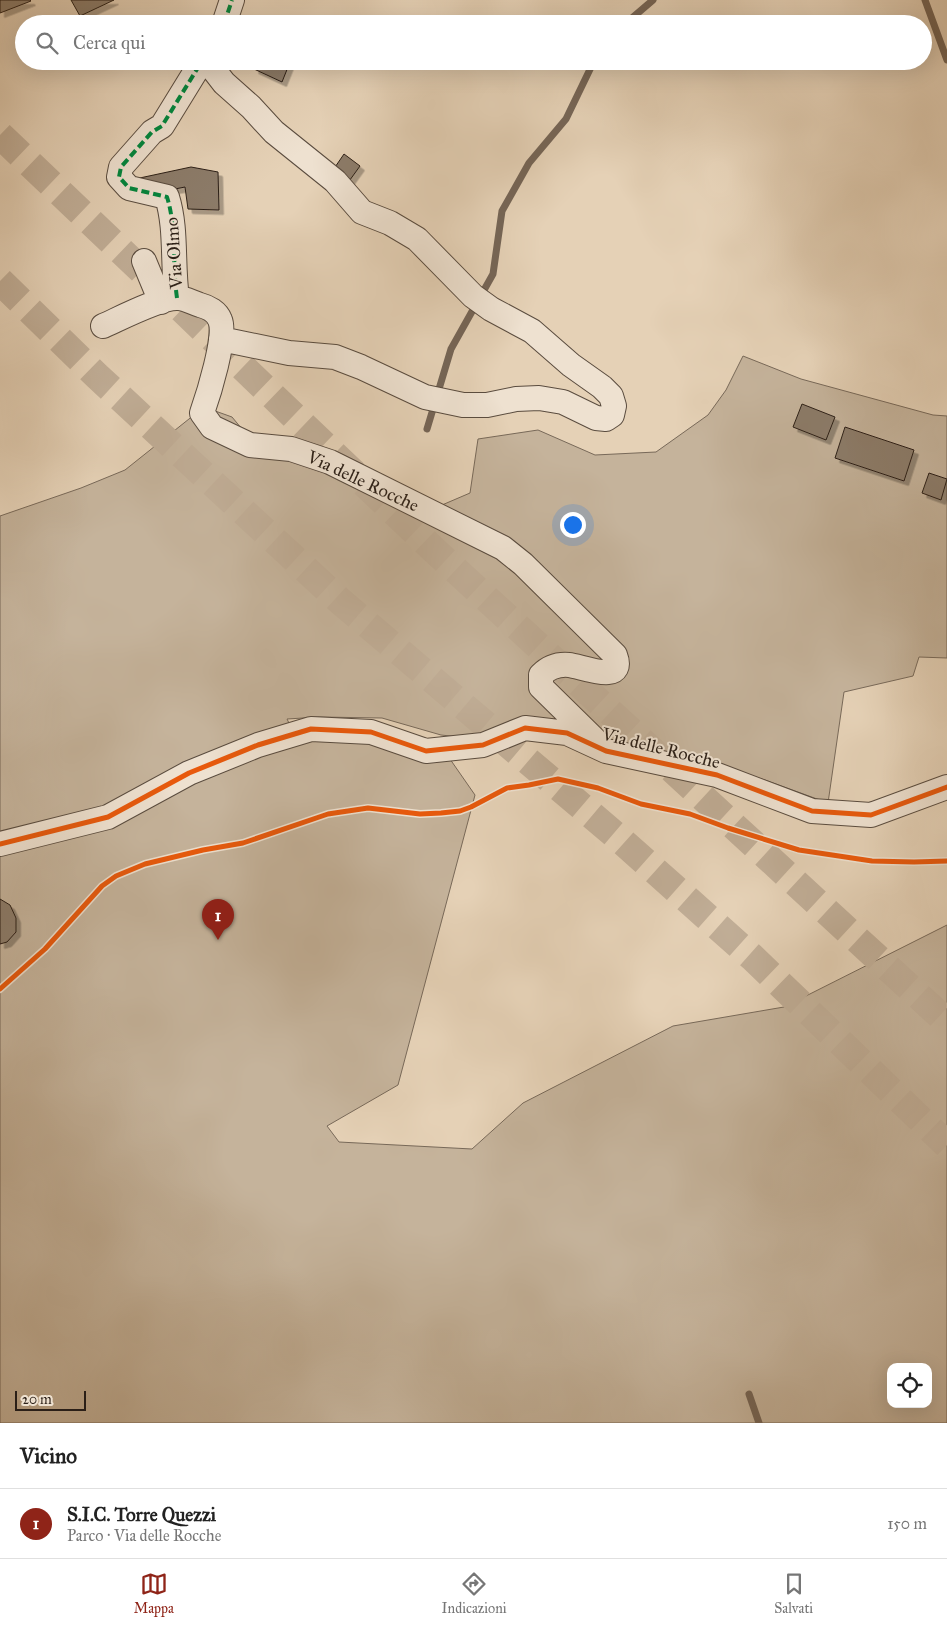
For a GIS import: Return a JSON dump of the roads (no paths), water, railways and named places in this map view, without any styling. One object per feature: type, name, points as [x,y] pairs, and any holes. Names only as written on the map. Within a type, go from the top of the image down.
[{"type":"street","points":[[227,15],[232,0]]},
{"type":"street","name":"Via Olmo","points":[[169,300],[175,282],[172,214],[167,197],[129,188],[119,177],[121,166],[152,132],[162,126],[196,70]]},
{"type":"street","points":[[214,70],[224,83],[274,132],[335,181],[362,212],[390,223],[417,239],[473,296],[491,309],[538,335],[571,366],[602,387],[611,396],[614,406],[612,415],[606,419],[596,418],[563,402],[539,398],[516,399],[487,405],[463,404],[425,397],[361,367],[335,358],[289,354],[220,339]]},
{"type":"street","points":[[144,261],[169,300]]},
{"type":"street","name":"Via Olmo","points":[[103,326],[150,305],[169,300],[207,307],[214,312],[220,320],[220,339],[212,382],[202,413]]},
{"type":"street","name":"Via delle Rocche","points":[[202,413],[212,427],[250,445],[291,449],[330,462],[503,548],[523,564],[615,655],[618,661],[613,672],[605,673],[570,665],[548,668],[541,675],[541,687],[606,751]]},
{"type":"street","name":"Via delle Rocche","points":[[0,844],[108,816],[189,773],[258,745],[311,729],[371,732],[426,751],[483,745],[525,728],[567,733],[606,751],[717,775],[812,811],[871,815],[947,787]]},
{"type":"waterway","points":[[636,15],[653,0]]},
{"type":"waterway","points":[[925,0],[930,15]]},
{"type":"waterway","points":[[932,19],[947,60]]},
{"type":"waterway","points":[[427,429],[451,349],[493,274],[502,211],[529,163],[566,119],[590,70]]},
{"type":"waterway","points":[[749,1394],[759,1423]]},
{"type":"tunnel","points":[[0,135],[435,551],[947,1022]]},
{"type":"tunnel","points":[[0,281],[97,376],[340,601],[614,834],[752,957],[947,1145]]},
{"type":"place","name":"S.I.C. Torre Quezzi","points":[[218,940]]}]
